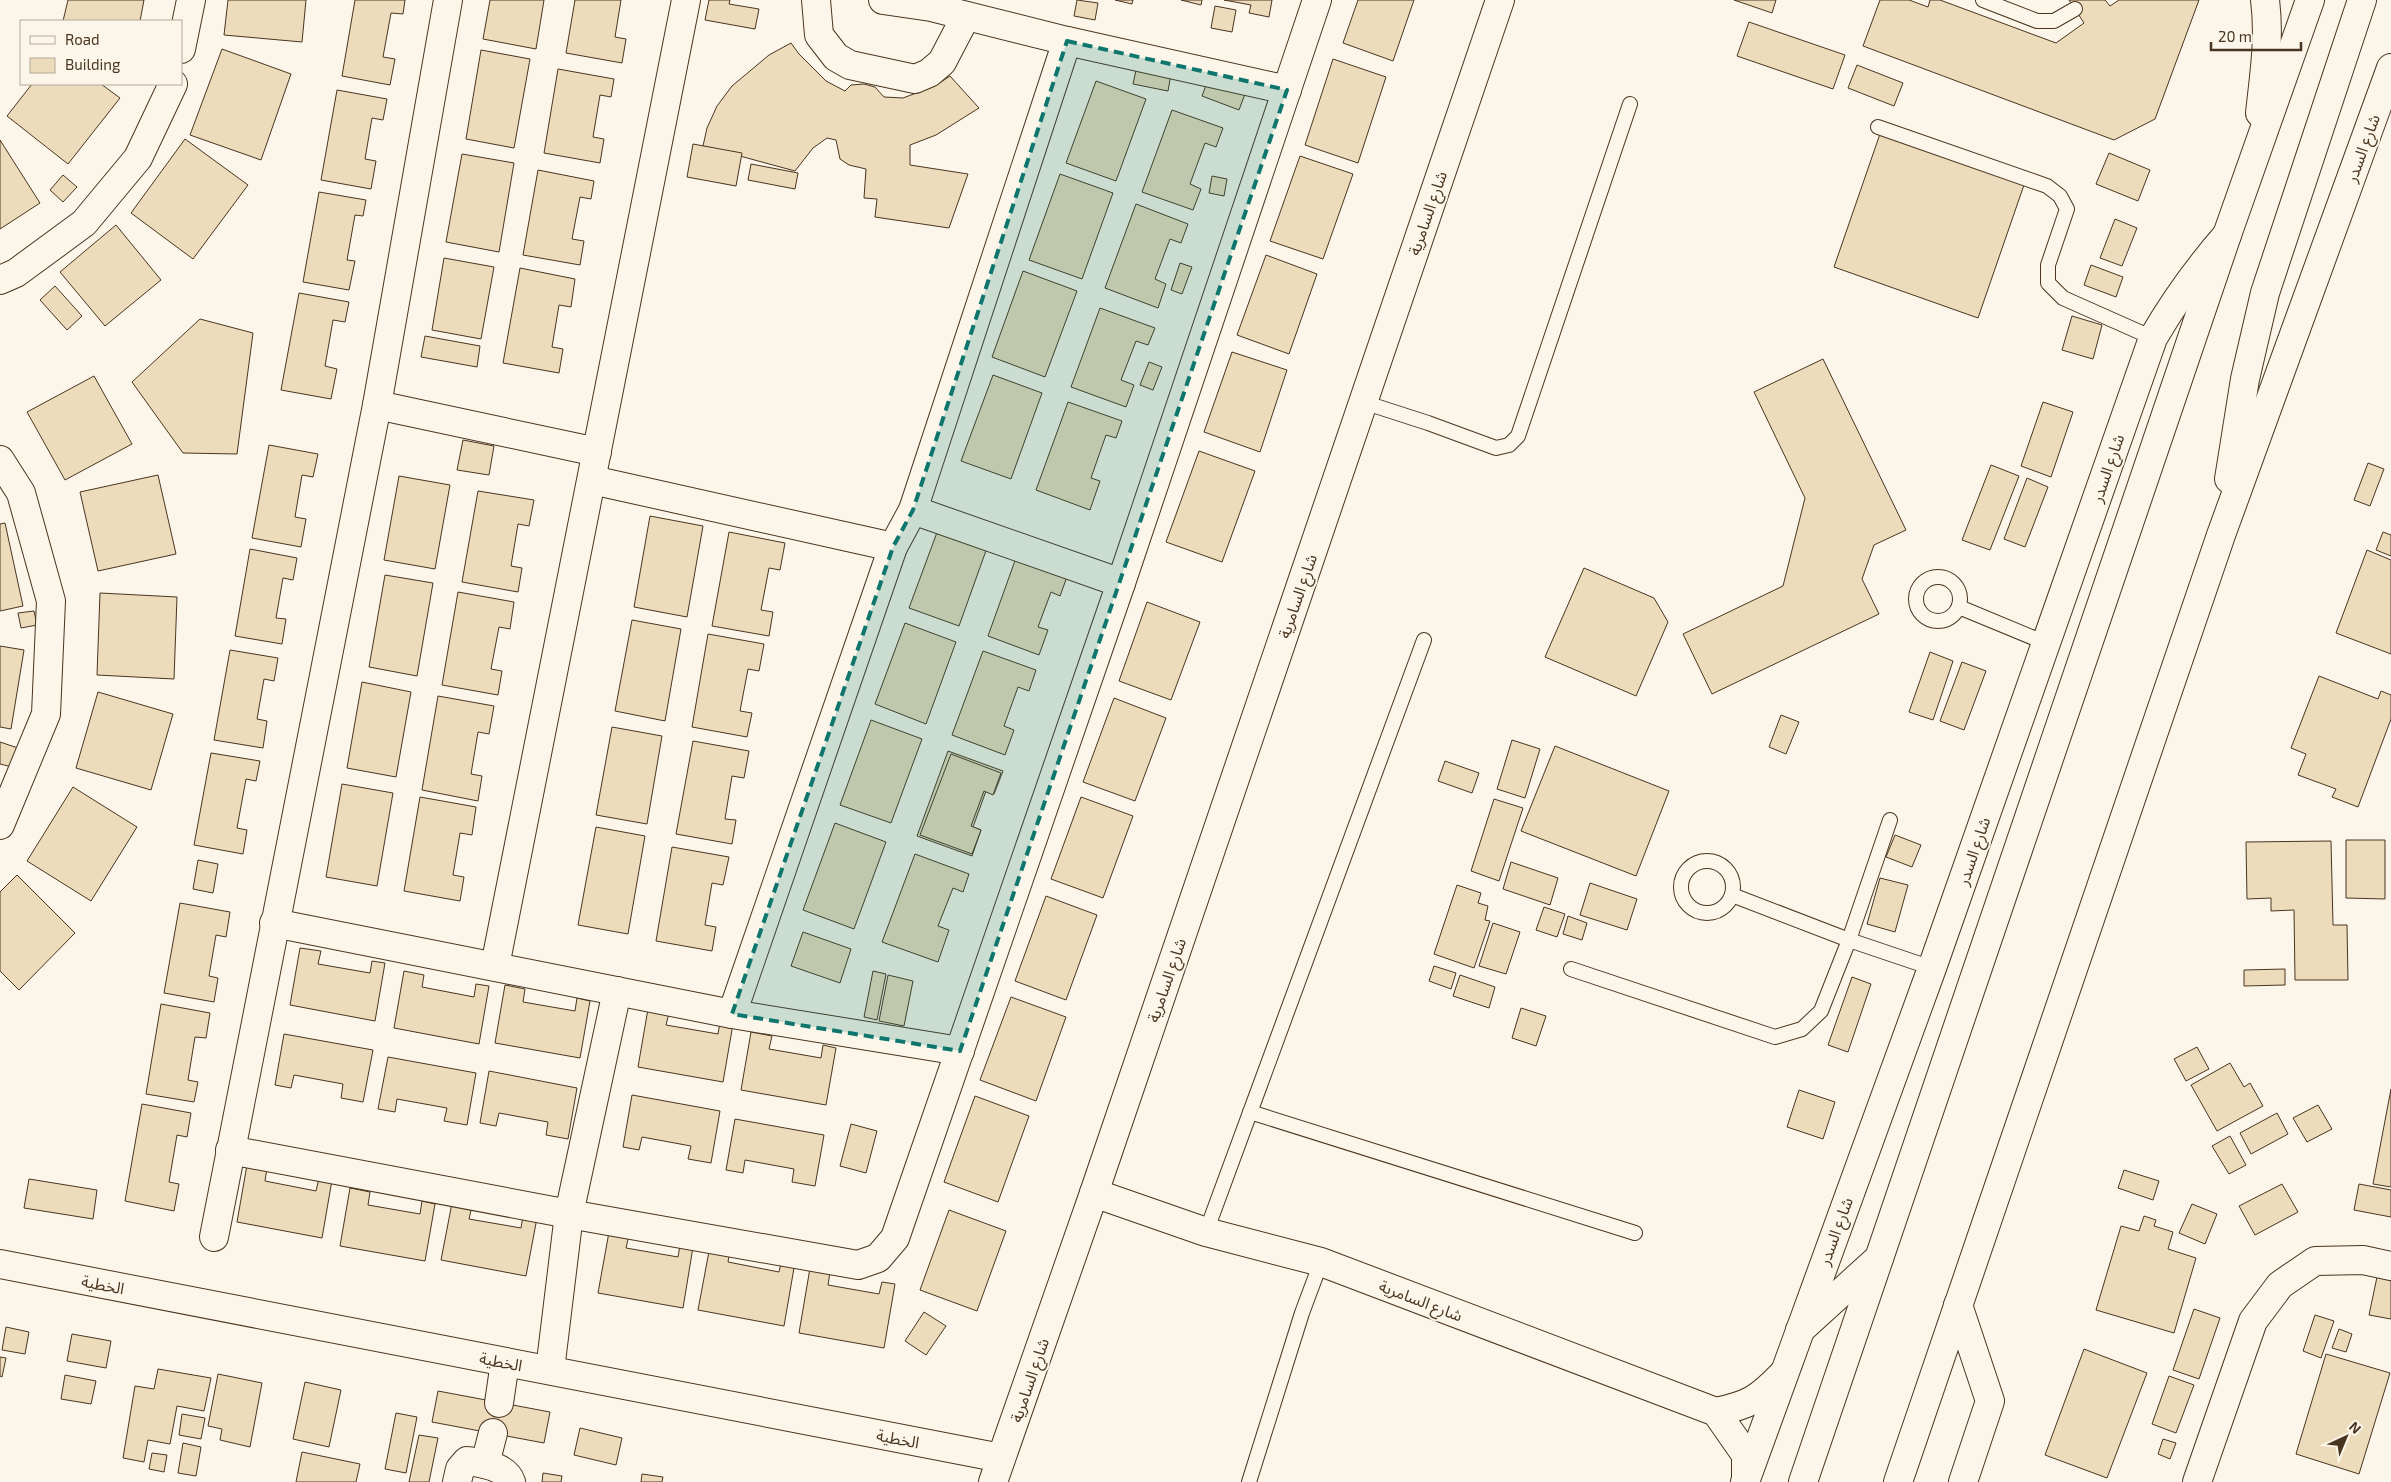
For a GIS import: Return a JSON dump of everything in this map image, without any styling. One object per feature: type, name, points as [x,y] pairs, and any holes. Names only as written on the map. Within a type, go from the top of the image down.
[{"type":"street","points":[[182,44],[191,0]]},
{"type":"street","points":[[214,1237],[376,405],[448,0]]},
{"type":"street","points":[[495,966],[686,0]]},
{"type":"street","points":[[816,0],[819,35],[836,57],[850,65],[914,79],[928,73],[942,62],[966,16]]},
{"type":"street","points":[[883,0],[932,4],[966,16],[1067,41],[1287,90]]},
{"type":"street","points":[[230,1150],[569,1214],[858,1265],[878,1258],[895,1238],[1121,583],[1317,0]]},
{"type":"street","name":"شارع السامرية","points":[[997,1470],[1094,1193],[1500,0]]},
{"type":"street","points":[[2254,162],[2266,54],[2267,26],[2265,0]]},
{"type":"street","name":"شارع السدر","points":[[1804,1482],[2228,235],[2310,0]]},
{"type":"street","points":[[2221,535],[2245,379],[2265,293],[2362,0]]},
{"type":"street","points":[[732,1014],[894,547],[913,510],[1067,41]]},
{"type":"street","name":"شارع السدر","points":[[1898,1482],[2221,535],[2391,68]]},
{"type":"street","points":[[5,282],[84,223],[138,158],[173,85]]},
{"type":"street","points":[[2367,135],[2391,106]]},
{"type":"street","name":"شارع السدر","points":[[1746,1481],[1932,968],[2153,338],[2189,280],[2228,235]]},
{"type":"street","points":[[376,405],[597,452]]},
{"type":"street","points":[[0,460],[21,493],[51,602],[46,714],[0,826]]},
{"type":"street","points":[[592,480],[894,547]]},
{"type":"street","points":[[913,510],[1121,583]]},
{"type":"street","points":[[274,923],[732,1014],[960,1051]]},
{"type":"street","points":[[550,1370],[569,1214],[617,991]]},
{"type":"street","name":"شارع السامرية","points":[[1094,1193],[1206,1232],[1321,1262],[1716,1412]]},
{"type":"street","points":[[1800,1330],[1882,1255]]},
{"type":"street","points":[[2197,1482],[2254,1321],[2280,1285],[2315,1261],[2363,1260],[2391,1266]]},
{"type":"street","name":"الخطية","points":[[0,1264],[550,1370],[997,1470]]},
{"type":"street","points":[[1958,1305],[1990,1401],[1963,1482]]},
{"type":"street","points":[[499,1403],[505,1362]]},
{"type":"street","points":[[1746,1481],[1746,1455],[1716,1412],[1738,1407],[1761,1397],[1785,1372]]},
{"type":"street","points":[[485,1464],[493,1433]]},
{"type":"street","points":[[458,1482],[460,1469],[467,1461],[485,1464],[508,1474],[511,1482]]},
{"type":"lane","points":[[1983,0],[2037,21],[2054,21],[2075,9]]},
{"type":"lane","points":[[1363,402],[1496,448],[1508,445],[1518,436],[1630,104]]},
{"type":"lane","points":[[1878,127],[2046,186],[2060,196],[2067,209],[2048,265],[2048,283],[2063,298],[2153,338]]},
{"type":"lane","points":[[1959,607],[2046,643]]},
{"type":"lane","points":[[1206,1232],[1424,640]]},
{"type":"lane","points":[[1571,969],[1775,1037],[1802,1029],[1821,1011],[1849,940],[1890,820]]},
{"type":"lane","points":[[1732,895],[1849,940],[1932,968]]},
{"type":"lane","points":[[1250,1112],[1635,1233]]},
{"type":"lane","points":[[1250,1482],[1302,1313],[1321,1262]]},
{"type":"highlighted area","points":[[1067,41],[1287,90],[960,1051],[732,1014],[893,547],[913,510]]},
{"type":"building","points":[[68,0],[144,0],[140,20],[63,20]]},
{"type":"building","points":[[228,0],[306,0],[302,42],[224,35]]},
{"type":"building","points":[[355,0],[405,0],[403,14],[391,13],[383,57],[395,59],[390,85],[342,76]]},
{"type":"building","points":[[490,0],[544,0],[536,49],[483,39]]},
{"type":"building","points":[[575,0],[621,0],[615,37],[626,39],[622,63],[566,53]]},
{"type":"building","points":[[709,0],[730,0],[729,4],[759,9],[755,29],[705,20]]},
{"type":"building","points":[[1077,0],[1098,3],[1095,20],[1074,16]]},
{"type":"building","points":[[1115,0],[1133,0],[1132,4]]},
{"type":"building","points":[[1181,0],[1202,0],[1201,5]]},
{"type":"building","points":[[1224,0],[1272,0],[1269,17],[1249,13],[1251,5]]},
{"type":"building","points":[[1358,0],[1414,0],[1393,61],[1343,43]]},
{"type":"building","points":[[1734,0],[1776,0],[1772,13]]},
{"type":"building","points":[[1880,0],[1909,0],[1928,7],[1930,0],[1940,0],[2056,43],[2084,23],[2069,0],[2105,0],[2110,6],[2119,0],[2199,0],[2155,119],[2114,140],[1863,46]]},
{"type":"building","points":[[1215,6],[1236,10],[1232,32],[1211,28]]},
{"type":"building","points":[[1749,22],[1845,55],[1833,89],[1737,56]]},
{"type":"building","points":[[791,43],[799,54],[826,81],[845,91],[851,85],[864,84],[875,87],[884,97],[903,98],[935,86],[950,76],[979,108],[936,135],[910,145],[910,165],[968,174],[949,228],[875,217],[877,199],[864,198],[866,169],[849,165],[840,159],[836,140],[827,138],[813,148],[795,171],[703,146],[707,128],[717,106],[732,86],[769,55]]},
{"type":"building","points":[[222,49],[291,74],[261,160],[190,135]]},
{"type":"building","points":[[481,50],[530,59],[514,148],[466,139]]},
{"type":"building","points":[[1333,59],[1386,77],[1358,163],[1305,145]]},
{"type":"building","points":[[1138,61],[1172,68],[1168,91],[1133,84]]},
{"type":"building","points":[[1857,65],[1903,83],[1894,106],[1848,88]]},
{"type":"building","points":[[558,69],[614,79],[611,97],[600,95],[593,137],[604,139],[600,163],[544,153]]},
{"type":"building","points":[[1208,80],[1245,94],[1239,110],[1202,96]]},
{"type":"building","points":[[1096,81],[1146,99],[1116,181],[1066,163]]},
{"type":"building","points":[[31,85],[102,85],[120,98],[68,164],[7,116]]},
{"type":"building","points":[[337,90],[387,99],[383,120],[372,118],[365,159],[376,161],[371,189],[321,180]]},
{"type":"building","points":[[1172,110],[1223,128],[1216,147],[1205,143],[1190,184],[1201,189],[1193,210],[1142,192]]},
{"type":"building","points":[[1881,131],[2025,182],[1978,318],[1834,267]]},
{"type":"building","points":[[185,139],[248,185],[193,259],[131,213]]},
{"type":"building","points":[[0,140],[40,203],[0,229]]},
{"type":"building","points":[[693,144],[742,153],[736,186],[687,177]]},
{"type":"building","points":[[2109,153],[2150,170],[2138,201],[2096,184]]},
{"type":"building","points":[[462,154],[514,163],[499,252],[446,242]]},
{"type":"building","points":[[1300,156],[1353,174],[1323,259],[1270,241]]},
{"type":"building","points":[[751,164],[798,173],[795,189],[748,180]]},
{"type":"building","points":[[538,170],[594,181],[591,199],[580,197],[572,239],[584,241],[580,265],[523,255]]},
{"type":"building","points":[[1060,174],[1113,193],[1082,279],[1029,260]]},
{"type":"building","points":[[63,175],[77,187],[63,202],[50,190]]},
{"type":"building","points":[[1212,176],[1227,179],[1224,196],[1209,193]]},
{"type":"building","points":[[319,192],[366,200],[363,216],[355,215],[347,260],[355,261],[349,290],[303,282]]},
{"type":"building","points":[[1136,204],[1188,224],[1181,243],[1170,239],[1155,279],[1166,284],[1158,308],[1105,288]]},
{"type":"building","points":[[2115,219],[2137,228],[2122,266],[2100,258]]},
{"type":"building","points":[[116,225],[161,280],[105,326],[60,272]]},
{"type":"building","points":[[1266,255],[1317,274],[1289,354],[1237,335]]},
{"type":"building","points":[[444,258],[494,267],[481,339],[432,330]]},
{"type":"building","points":[[1180,263],[1192,267],[1182,294],[1171,290]]},
{"type":"building","points":[[2091,265],[2123,277],[2116,297],[2084,285]]},
{"type":"building","points":[[520,268],[575,279],[571,307],[559,305],[552,347],[563,349],[559,373],[503,363]]},
{"type":"building","points":[[1023,271],[1077,291],[1045,377],[992,357]]},
{"type":"building","points":[[55,286],[82,316],[67,330],[40,300]]},
{"type":"building","points":[[299,293],[349,302],[345,322],[333,320],[325,366],[337,369],[331,399],[281,390]]},
{"type":"building","points":[[1100,308],[1155,328],[1148,345],[1136,341],[1121,380],[1134,385],[1126,407],[1071,387]]},
{"type":"building","points":[[2072,316],[2102,325],[2093,359],[2062,350]]},
{"type":"building","points":[[200,319],[253,333],[237,454],[183,453],[132,382]]},
{"type":"building","points":[[425,336],[480,346],[477,367],[421,357]]},
{"type":"building","points":[[1232,352],[1287,370],[1260,452],[1204,432]]},
{"type":"building","points":[[1823,359],[1906,530],[1874,545],[1862,579],[1879,614],[1712,694],[1683,634],[1783,586],[1805,498],[1754,392]]},
{"type":"building","points":[[1149,362],[1162,367],[1153,390],[1140,385]]},
{"type":"building","points":[[993,375],[1042,393],[1011,479],[961,461]]},
{"type":"building","points":[[94,376],[132,444],[65,480],[27,412]]},
{"type":"building","points":[[1068,402],[1122,421],[1116,438],[1106,435],[1091,478],[1100,481],[1090,510],[1036,490]]},
{"type":"building","points":[[2043,402],[2073,412],[2051,477],[2021,466]]},
{"type":"building","points":[[463,440],[494,446],[489,475],[457,470]]},
{"type":"building","points":[[269,445],[318,454],[313,477],[302,475],[295,517],[306,519],[301,547],[252,538]]},
{"type":"building","points":[[1199,451],[1255,471],[1222,562],[1166,542]]},
{"type":"building","points":[[2368,463],[2384,469],[2370,506],[2354,500]]},
{"type":"building","points":[[1991,465],[2019,476],[1990,550],[1962,540]]},
{"type":"building","points":[[158,475],[176,554],[98,571],[80,492]]},
{"type":"building","points":[[399,476],[450,485],[435,569],[384,560]]},
{"type":"building","points":[[2027,478],[2048,487],[2025,547],[2004,539]]},
{"type":"building","points":[[478,491],[534,500],[529,526],[518,524],[511,566],[522,568],[518,592],[462,582]]},
{"type":"building","points":[[650,516],[703,526],[687,617],[634,607]]},
{"type":"building","points":[[5,523],[23,606],[0,611],[0,524]]},
{"type":"building","points":[[939,527],[988,545],[959,626],[909,608]]},
{"type":"building","points":[[729,532],[785,543],[780,570],[769,568],[761,610],[773,612],[769,636],[712,626]]},
{"type":"building","points":[[2383,532],[2391,535],[2391,556],[2376,550]]},
{"type":"building","points":[[250,549],[297,558],[293,580],[283,578],[276,618],[286,619],[282,644],[235,636]]},
{"type":"building","points":[[2367,550],[2391,560],[2391,654],[2336,633]]},
{"type":"building","points":[[1017,555],[1068,574],[1060,596],[1051,592],[1038,627],[1048,630],[1039,655],[988,636]]},
{"type":"building","points":[[1584,568],[1654,598],[1668,622],[1636,696],[1545,657]]},
{"type":"building","points":[[385,575],[433,583],[417,676],[369,667]]},
{"type":"building","points":[[458,592],[514,602],[510,629],[499,627],[491,669],[502,671],[498,695],[442,685]]},
{"type":"building","points":[[100,593],[177,597],[174,679],[97,675]]},
{"type":"building","points":[[1147,602],[1200,622],[1171,700],[1119,681]]},
{"type":"building","points":[[34,611],[37,625],[21,628],[18,613]]},
{"type":"building","points":[[632,620],[681,629],[665,721],[615,711]]},
{"type":"building","points":[[905,623],[956,642],[926,724],[875,704]]},
{"type":"building","points":[[708,634],[764,644],[759,671],[748,669],[740,711],[752,713],[747,737],[692,727]]},
{"type":"building","points":[[0,646],[24,650],[11,729],[0,727]]},
{"type":"building","points":[[230,650],[278,658],[274,681],[264,679],[257,719],[267,721],[263,748],[214,740]]},
{"type":"building","points":[[983,651],[1036,670],[1029,691],[1018,687],[1004,726],[1014,730],[1005,755],[952,735]]},
{"type":"building","points":[[1930,652],[1953,661],[1933,720],[1909,712]]},
{"type":"building","points":[[1962,662],[1986,671],[1964,730],[1940,721]]},
{"type":"building","points":[[2319,676],[2378,699],[2381,691],[2391,695],[2391,719],[2358,807],[2332,797],[2336,789],[2298,775],[2306,754],[2291,748]]},
{"type":"building","points":[[362,682],[411,692],[396,777],[347,768]]},
{"type":"building","points":[[98,692],[173,714],[151,790],[76,768]]},
{"type":"building","points":[[438,696],[494,706],[489,734],[478,732],[471,774],[482,776],[478,801],[422,790]]},
{"type":"building","points":[[1114,698],[1166,718],[1135,801],[1083,782]]},
{"type":"building","points":[[1781,715],[1799,722],[1786,754],[1769,747]]},
{"type":"building","points":[[871,720],[922,739],[891,823],[840,805]]},
{"type":"building","points":[[612,727],[662,736],[647,824],[596,815]]},
{"type":"building","points":[[1512,740],[1540,749],[1525,798],[1497,789]]},
{"type":"building","points":[[693,741],[749,751],[744,778],[732,776],[725,819],[736,820],[732,844],[676,834]]},
{"type":"building","points":[[0,742],[18,748],[12,767],[0,764]]},
{"type":"building","points":[[1555,746],[1669,791],[1636,876],[1521,831]]},
{"type":"building","points":[[948,751],[1003,771],[994,794],[986,791],[973,827],[981,830],[972,856],[917,836]]},
{"type":"building","points":[[211,753],[260,761],[256,781],[246,779],[237,828],[247,830],[243,854],[194,845]]},
{"type":"building","points":[[951,754],[1001,773],[993,795],[984,791],[971,826],[981,830],[972,854],[920,835]]},
{"type":"building","points":[[1445,761],[1479,773],[1472,793],[1438,781]]},
{"type":"building","points":[[342,784],[393,793],[377,886],[326,877]]},
{"type":"building","points":[[73,787],[137,827],[91,901],[27,861]]},
{"type":"building","points":[[420,797],[476,807],[472,835],[460,833],[453,875],[464,877],[460,901],[404,891]]},
{"type":"building","points":[[1081,797],[1133,816],[1103,898],[1051,879]]},
{"type":"building","points":[[1494,799],[1523,808],[1499,881],[1471,871]]},
{"type":"building","points":[[835,823],[886,842],[854,929],[803,910]]},
{"type":"building","points":[[596,827],[645,836],[628,934],[578,925]]},
{"type":"building","points":[[1895,835],[1921,845],[1912,867],[1886,857]]},
{"type":"building","points":[[2346,840],[2385,840],[2385,899],[2346,898]]},
{"type":"building","points":[[2331,841],[2333,925],[2347,925],[2348,980],[2295,980],[2294,910],[2271,911],[2271,898],[2247,899],[2246,842]]},
{"type":"building","points":[[672,847],[729,857],[723,885],[712,883],[705,925],[716,927],[712,951],[656,941]]},
{"type":"building","points":[[915,854],[969,874],[963,892],[953,888],[938,926],[949,930],[938,962],[882,942]]},
{"type":"building","points":[[198,860],[218,864],[213,893],[193,889]]},
{"type":"building","points":[[1511,862],[1558,878],[1550,905],[1503,889]]},
{"type":"building","points":[[17,875],[75,933],[19,990],[0,971],[0,892]]},
{"type":"building","points":[[1880,878],[1908,885],[1895,932],[1867,924]]},
{"type":"building","points":[[1590,883],[1637,899],[1627,930],[1580,915]]},
{"type":"building","points":[[1457,885],[1481,893],[1478,903],[1488,906],[1485,920],[1490,921],[1474,968],[1434,954]]},
{"type":"building","points":[[1046,896],[1097,915],[1066,1000],[1015,981]]},
{"type":"building","points":[[180,903],[230,912],[226,937],[216,935],[209,976],[218,978],[214,1002],[164,993]]},
{"type":"building","points":[[1544,907],[1565,914],[1557,937],[1536,930]]},
{"type":"building","points":[[1568,916],[1587,923],[1582,940],[1563,934]]},
{"type":"building","points":[[1493,923],[1520,932],[1506,974],[1479,966]]},
{"type":"building","points":[[803,932],[851,949],[840,983],[791,966]]},
{"type":"building","points":[[300,948],[321,951],[318,964],[370,973],[372,961],[385,963],[375,1021],[290,1005]]},
{"type":"building","points":[[1434,966],[1456,973],[1451,989],[1429,981]]},
{"type":"building","points":[[2285,969],[2285,985],[2244,986],[2244,970]]},
{"type":"building","points":[[404,971],[424,975],[422,987],[474,997],[476,984],[489,986],[479,1044],[394,1028]]},
{"type":"building","points":[[873,971],[886,974],[877,1020],[864,1017]]},
{"type":"building","points":[[888,975],[913,981],[904,1026],[879,1021]]},
{"type":"building","points":[[1460,975],[1495,987],[1489,1008],[1453,996]]},
{"type":"building","points":[[1852,977],[1871,984],[1848,1052],[1828,1045]]},
{"type":"building","points":[[505,985],[525,989],[523,1002],[575,1011],[577,998],[590,1001],[580,1058],[495,1043]]},
{"type":"building","points":[[1011,997],[1066,1017],[1036,1101],[980,1080]]},
{"type":"building","points":[[161,1004],[210,1013],[206,1038],[195,1037],[188,1080],[198,1082],[194,1102],[146,1094]]},
{"type":"building","points":[[1521,1008],[1546,1016],[1536,1046],[1512,1038]]},
{"type":"building","points":[[648,1009],[669,1013],[666,1025],[718,1034],[720,1022],[733,1024],[723,1082],[638,1067]]},
{"type":"building","points":[[751,1032],[772,1036],[769,1049],[821,1058],[823,1045],[836,1048],[826,1105],[741,1090]]},
{"type":"building","points":[[284,1034],[373,1050],[363,1102],[341,1098],[343,1084],[294,1075],[291,1088],[275,1085]]},
{"type":"building","points":[[2197,1047],[2209,1069],[2186,1081],[2174,1059]]},
{"type":"building","points":[[388,1057],[476,1073],[467,1125],[444,1121],[447,1108],[397,1099],[395,1112],[378,1109]]},
{"type":"building","points":[[2230,1063],[2244,1087],[2250,1083],[2263,1106],[2217,1131],[2191,1085]]},
{"type":"building","points":[[489,1071],[577,1088],[568,1139],[546,1135],[548,1122],[499,1113],[496,1126],[480,1123]]},
{"type":"building","points":[[2391,1089],[2391,1187],[2373,1184]]},
{"type":"building","points":[[1799,1090],[1835,1102],[1823,1139],[1787,1127]]},
{"type":"building","points":[[632,1095],[720,1111],[711,1163],[688,1159],[691,1146],[642,1137],[639,1150],[623,1147]]},
{"type":"building","points":[[975,1096],[1029,1116],[998,1202],[944,1182]]},
{"type":"building","points":[[142,1104],[191,1113],[187,1137],[177,1135],[169,1182],[179,1184],[174,1211],[125,1201]]},
{"type":"building","points":[[2318,1105],[2332,1129],[2307,1142],[2293,1118]]},
{"type":"building","points":[[2277,1113],[2288,1134],[2251,1154],[2240,1133]]},
{"type":"building","points":[[735,1119],[824,1135],[815,1186],[792,1182],[794,1169],[745,1160],[743,1173],[726,1170]]},
{"type":"building","points":[[851,1124],[877,1131],[866,1173],[840,1166]]},
{"type":"building","points":[[2230,1136],[2246,1165],[2229,1174],[2212,1146]]},
{"type":"building","points":[[247,1165],[267,1168],[265,1181],[316,1191],[319,1178],[332,1180],[322,1238],[237,1222]]},
{"type":"building","points":[[2124,1170],[2159,1181],[2153,1200],[2118,1188]]},
{"type":"building","points":[[29,1179],[97,1190],[93,1219],[24,1208]]},
{"type":"building","points":[[2282,1184],[2298,1212],[2255,1235],[2239,1206]]},
{"type":"building","points":[[2359,1184],[2391,1190],[2391,1217],[2354,1210]]},
{"type":"building","points":[[350,1188],[370,1192],[368,1205],[420,1214],[422,1201],[435,1204],[425,1261],[340,1246]]},
{"type":"building","points":[[452,1203],[472,1206],[469,1219],[521,1228],[523,1216],[537,1218],[526,1276],[441,1260]]},
{"type":"building","points":[[2192,1204],[2217,1214],[2205,1244],[2179,1233]]},
{"type":"building","points":[[949,1210],[1006,1231],[977,1311],[920,1290]]},
{"type":"building","points":[[2144,1216],[2156,1220],[2154,1226],[2173,1232],[2168,1249],[2196,1258],[2174,1333],[2096,1310],[2121,1226],[2139,1231]]},
{"type":"building","points":[[609,1232],[629,1235],[626,1248],[678,1257],[680,1245],[693,1247],[683,1308],[598,1293]]},
{"type":"building","points":[[710,1246],[730,1250],[728,1262],[779,1272],[782,1259],[795,1262],[784,1326],[698,1310]]},
{"type":"building","points":[[810,1268],[830,1272],[828,1285],[879,1294],[882,1282],[895,1284],[884,1348],[799,1333]]},
{"type":"building","points":[[2377,1277],[2391,1280],[2391,1319],[2369,1315]]},
{"type":"building","points":[[2194,1309],[2220,1318],[2199,1379],[2173,1370]]},
{"type":"building","points":[[924,1312],[946,1326],[926,1355],[905,1341]]},
{"type":"building","points":[[2315,1315],[2334,1321],[2321,1358],[2303,1351]]},
{"type":"building","points":[[6,1327],[29,1332],[25,1354],[2,1350]]},
{"type":"building","points":[[2339,1329],[2352,1334],[2346,1352],[2332,1348]]},
{"type":"building","points":[[72,1334],[111,1341],[106,1368],[67,1361]]},
{"type":"building","points":[[2084,1349],[2147,1373],[2107,1478],[2045,1455]]},
{"type":"building","points":[[2326,1354],[2390,1373],[2359,1474],[2296,1454]]},
{"type":"building","points":[[0,1357],[6,1358],[2,1377],[0,1376]]},
{"type":"building","points":[[158,1369],[211,1378],[204,1411],[177,1406],[170,1444],[148,1440],[144,1462],[123,1458],[135,1386],[154,1389]]},
{"type":"building","points":[[218,1374],[262,1383],[250,1447],[220,1440],[222,1429],[208,1426]]},
{"type":"building","points":[[65,1375],[96,1381],[91,1404],[61,1399]]},
{"type":"building","points":[[2169,1376],[2194,1385],[2176,1433],[2152,1424]]},
{"type":"building","points":[[305,1382],[341,1390],[329,1447],[293,1439]]},
{"type":"building","points":[[438,1391],[550,1412],[544,1443],[432,1422]]},
{"type":"building","points":[[396,1413],[417,1417],[406,1473],[385,1469]]},
{"type":"building","points":[[182,1414],[205,1418],[201,1439],[179,1435]]},
{"type":"building","points":[[580,1428],[622,1438],[616,1465],[574,1455]]},
{"type":"building","points":[[419,1435],[438,1438],[429,1482],[409,1482]]},
{"type":"building","points":[[2163,1439],[2176,1443],[2170,1459],[2158,1454]]},
{"type":"building","points":[[183,1443],[201,1447],[196,1476],[178,1473]]},
{"type":"building","points":[[302,1452],[360,1464],[356,1482],[296,1482]]},
{"type":"building","points":[[152,1453],[167,1455],[164,1472],[149,1469]]},
{"type":"building","points":[[543,1473],[562,1476],[561,1482],[542,1482]]},
{"type":"building","points":[[642,1474],[663,1477],[662,1482],[641,1482]]}]
